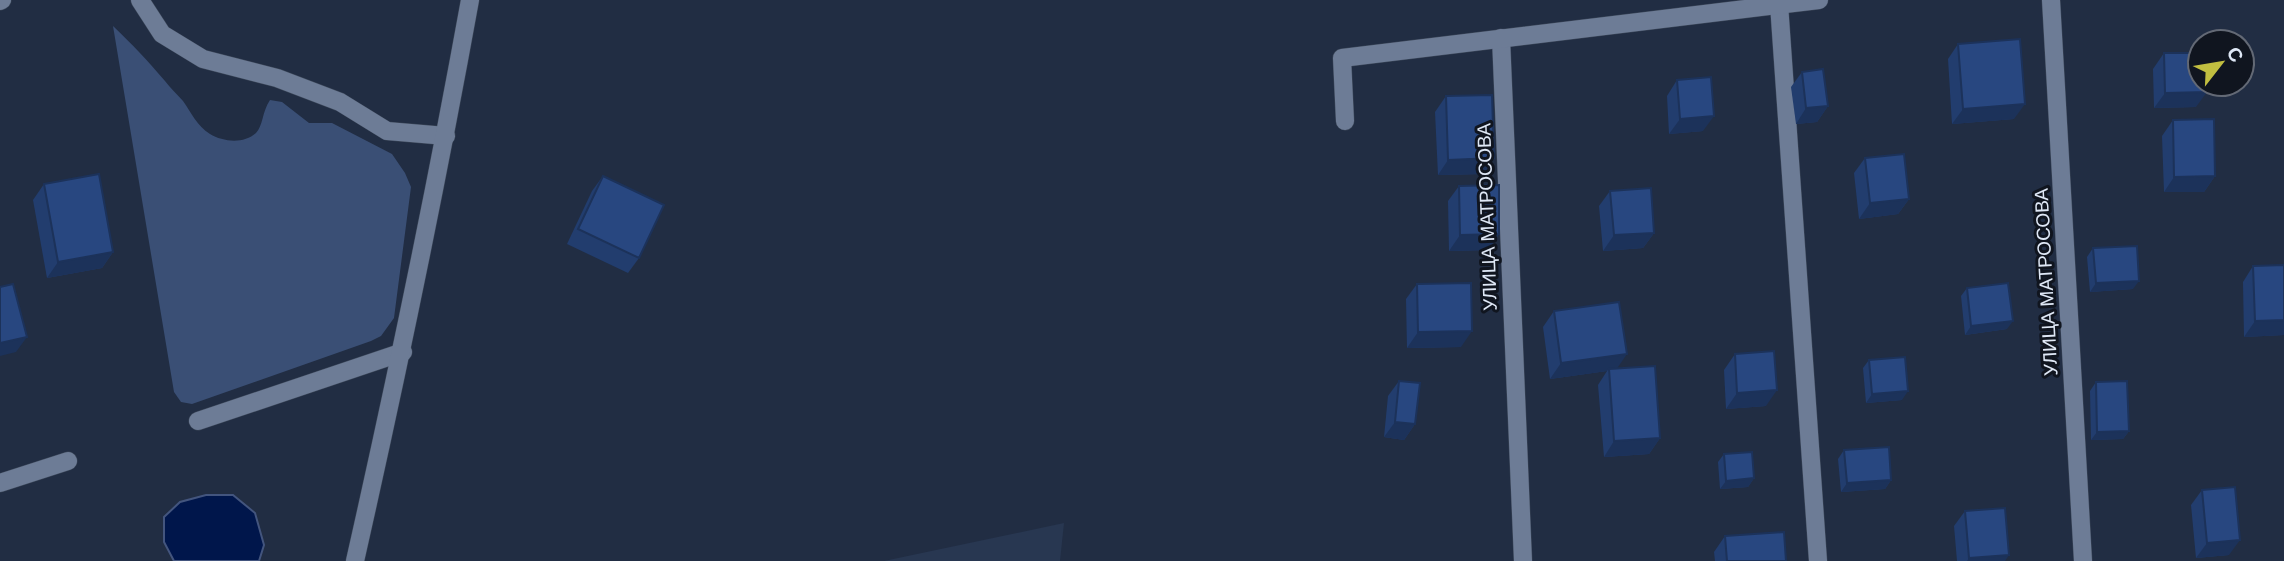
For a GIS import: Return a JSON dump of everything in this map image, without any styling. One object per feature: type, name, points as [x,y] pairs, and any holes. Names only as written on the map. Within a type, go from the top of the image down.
[{"type":"street","points":[[140,0],[162,34],[203,60],[277,78],[340,102],[387,131],[446,136]]},
{"type":"street","points":[[355,561],[402,352],[446,136],[470,0]]},
{"type":"street","points":[[1345,121],[1342,58],[1819,0]]},
{"type":"street","name":"УЛИЦА МАТРОСОВА","points":[[2052,0],[2083,561]]},
{"type":"street","points":[[1779,4],[1818,561]]},
{"type":"street","name":"УЛИЦА МАТРОСОВА","points":[[1501,38],[1523,561]]},
{"type":"street","points":[[198,421],[402,352]]},
{"type":"street","points":[[0,483],[68,461]]},
{"type":"shaded area","points":[[113,26],[183,101],[201,127],[215,137],[233,141],[251,137],[258,130],[270,100],[282,102],[309,123],[332,123],[392,154],[411,187],[394,318],[381,336],[192,404],[181,402],[174,392]]},
{"type":"shaded area","points":[[206,495],[233,495],[255,513],[264,545],[259,561],[174,561],[164,542],[164,517],[180,502]]},
{"type":"shaded area","points":[[1064,523],[1060,561],[884,561]]},
{"type":"building","points":[[2020,39],[2025,104],[1963,109],[1958,44]]},
{"type":"building","points":[[2164,53],[2186,53],[2186,92],[2165,93]]},
{"type":"building","points":[[1823,69],[1828,106],[1806,108],[1802,72]]},
{"type":"building","points":[[1711,77],[1714,116],[1680,119],[1677,80]]},
{"type":"building","points":[[1492,95],[1494,158],[1448,160],[1446,96]]},
{"type":"building","points":[[2214,119],[2215,176],[2174,177],[2173,120]]},
{"type":"building","points":[[1904,154],[1909,199],[1870,203],[1865,158]]},
{"type":"building","points":[[99,174],[113,252],[58,262],[44,184]]},
{"type":"building","points":[[603,176],[664,205],[639,258],[578,229]]},
{"type":"building","points":[[1499,185],[1499,234],[1460,235],[1459,186]]},
{"type":"building","points":[[1651,188],[1654,233],[1614,235],[1610,191]]},
{"type":"building","points":[[2137,246],[2139,281],[2096,283],[2093,248]]},
{"type":"building","points":[[2284,265],[2284,320],[2255,321],[2253,266]]},
{"type":"building","points":[[1471,283],[1472,331],[1418,332],[1417,284]]},
{"type":"building","points":[[2008,283],[2013,321],[1971,326],[1967,288]]},
{"type":"building","points":[[13,284],[27,337],[0,343],[0,287]]},
{"type":"building","points":[[1619,302],[1627,354],[1561,363],[1554,311]]},
{"type":"building","points":[[1774,351],[1777,390],[1737,393],[1735,354]]},
{"type":"building","points":[[1905,357],[1908,391],[1872,394],[1869,360]]},
{"type":"building","points":[[1655,366],[1660,438],[1614,441],[1609,369]]},
{"type":"building","points":[[1399,381],[1420,383],[1415,424],[1395,422]]},
{"type":"building","points":[[2127,381],[2129,431],[2097,432],[2096,382]]},
{"type":"building","points":[[1889,447],[1891,480],[1847,483],[1844,450]]},
{"type":"building","points":[[1752,452],[1754,478],[1726,481],[1724,454]]},
{"type":"building","points":[[2235,487],[2240,540],[2207,543],[2202,490]]},
{"type":"building","points":[[2005,508],[2009,555],[1969,558],[1965,511]]},
{"type":"building","points":[[1784,532],[1786,561],[1727,561],[1725,536]]}]
